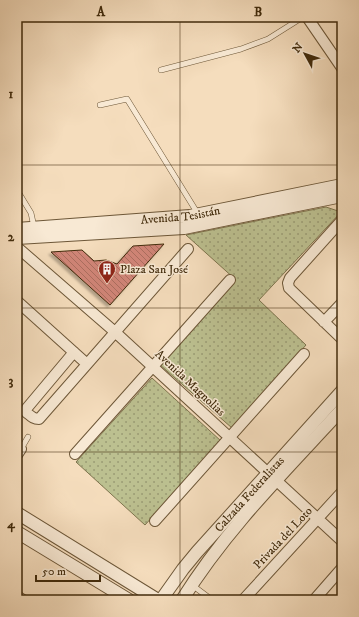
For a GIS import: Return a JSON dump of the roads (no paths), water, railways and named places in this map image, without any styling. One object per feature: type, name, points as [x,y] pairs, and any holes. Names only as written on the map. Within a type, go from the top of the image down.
[{"type":"street","points":[[307,17],[342,68]]},
{"type":"street","name":"Avenida Tesistán","points":[[17,238],[184,228],[342,185]]},
{"type":"street","name":"Avenida Tesistán","points":[[17,229],[177,217],[342,196]]},
{"type":"street","points":[[342,220],[290,278],[288,284],[289,288],[342,339]]},
{"type":"street","name":"Avenida Magnolias","points":[[17,247],[115,332],[342,541]]},
{"type":"street","points":[[74,352],[27,408],[26,412],[35,419],[39,419],[188,249]]},
{"type":"street","points":[[75,454],[230,280]]},
{"type":"street","points":[[17,301],[87,364]]},
{"type":"street","points":[[324,322],[342,303]]},
{"type":"street","points":[[155,521],[304,354]]},
{"type":"street","name":"Calzada Federalistas","points":[[273,477],[342,391]]},
{"type":"street","name":"Calzada Federalistas","points":[[161,600],[183,569],[229,525],[273,477],[342,409]]},
{"type":"street","name":"Privada del Loto","points":[[243,600],[342,492]]},
{"type":"street","points":[[17,513],[158,600]]},
{"type":"street","name":"Calzada Federalistas","points":[[182,600],[229,525]]},
{"type":"street","points":[[17,532],[129,600]]},
{"type":"street","points":[[314,600],[342,568]]},
{"type":"street","points":[[183,569],[193,582]]},
{"type":"street","points":[[17,596],[23,600]]},
{"type":"lane","points":[[161,70],[242,49],[268,39],[303,17]]},
{"type":"lane","points":[[100,105],[127,99],[198,214]]},
{"type":"lane","points":[[17,190],[31,213],[34,227]]},
{"type":"lane","points":[[18,450],[28,437]]},
{"type":"lane","points":[[193,582],[212,600]]},
{"type":"place","name":"Plaza San José","points":[[107,284]]}]
